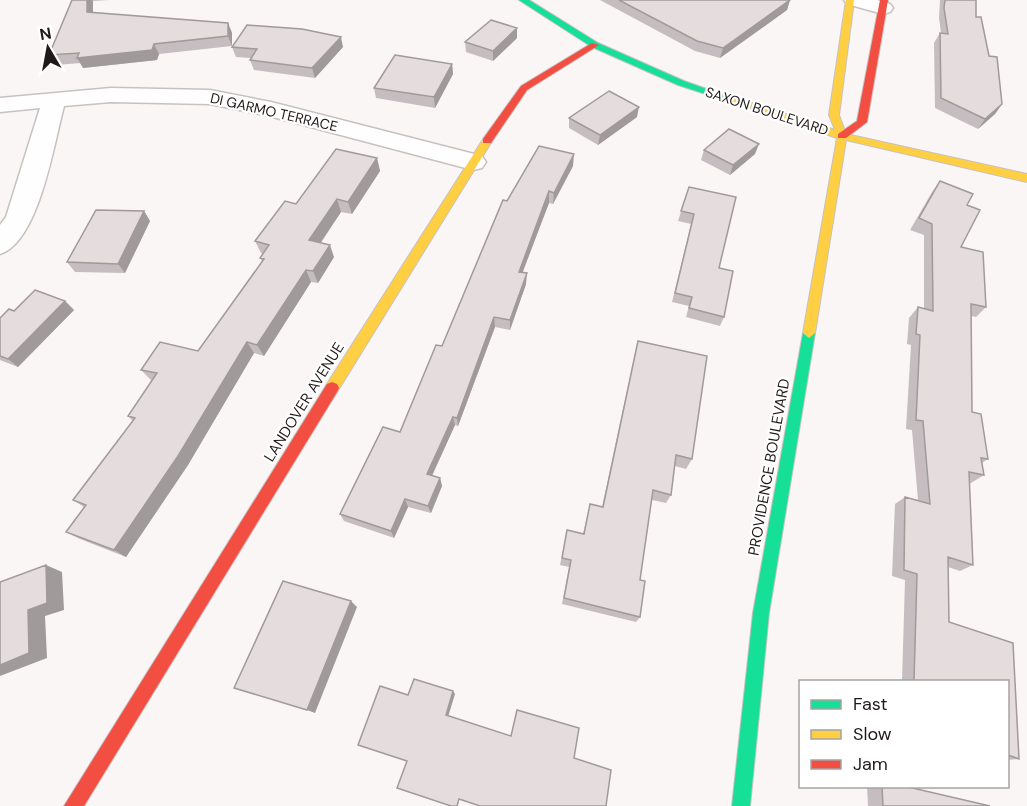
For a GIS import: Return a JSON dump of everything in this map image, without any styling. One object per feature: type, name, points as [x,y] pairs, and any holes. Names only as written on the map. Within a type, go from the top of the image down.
[{"type":"main road","name":"SAXON BOULEVARD","points":[[523,0],[595,45],[681,83],[842,136],[1027,178]]},
{"type":"main road","name":"PROVIDENCE BOULEVARD","points":[[741,806],[761,613],[842,136],[834,115],[852,0]]},
{"type":"main road","points":[[842,136],[862,122],[883,4]]},
{"type":"main road","name":"LANDOVER AVENUE","points":[[72,806],[473,162],[524,88],[595,45]]},
{"type":"street","points":[[852,0],[883,4]]},
{"type":"street","name":"DI GARMO TERRACE","points":[[0,105],[111,95],[210,97],[271,109],[473,162]]},
{"type":"street","points":[[0,244],[19,220],[54,100]]},
{"type":"building","points":[[72,0],[87,0],[87,12],[228,23],[228,36],[154,44],[152,50],[77,58],[79,53],[49,55]]},
{"type":"building","points":[[619,0],[790,0],[723,48],[697,41]]},
{"type":"building","points":[[945,0],[976,0],[976,17],[981,17],[989,56],[997,57],[1002,104],[985,119],[941,98],[940,33],[948,34]]},
{"type":"building","points":[[491,20],[517,28],[493,51],[465,42]]},
{"type":"building","points":[[247,25],[302,29],[341,37],[312,68],[250,60],[257,49],[232,47]]},
{"type":"building","points":[[395,55],[452,64],[434,97],[374,88]]},
{"type":"building","points":[[609,91],[639,107],[600,135],[569,118]]},
{"type":"building","points":[[729,129],[759,144],[733,165],[704,150]]},
{"type":"building","points":[[539,146],[574,154],[554,193],[549,191],[519,272],[527,273],[510,320],[494,317],[457,418],[453,417],[427,474],[440,478],[428,506],[405,499],[391,531],[340,514],[383,427],[400,432],[436,345],[442,346],[503,200],[507,201]]},
{"type":"building","points":[[336,149],[377,158],[348,202],[337,199],[309,240],[330,245],[313,271],[306,270],[257,345],[247,342],[178,456],[114,550],[66,532],[86,505],[73,500],[135,418],[128,416],[157,373],[141,370],[160,342],[198,351],[264,259],[260,258],[269,245],[255,241],[285,201],[296,204]]},
{"type":"building","points":[[940,181],[973,194],[967,205],[980,210],[961,247],[983,252],[986,307],[971,304],[972,412],[981,414],[988,459],[981,458],[984,475],[969,472],[973,565],[948,557],[949,622],[1013,643],[1019,759],[1009,755],[1009,680],[914,680],[917,574],[904,570],[905,497],[930,504],[923,421],[916,420],[920,335],[916,334],[918,307],[933,311],[932,224],[919,218]]},
{"type":"building","points":[[689,187],[736,197],[719,268],[733,271],[724,317],[689,308],[692,297],[675,293],[694,214],[681,211]]},
{"type":"building","points":[[96,210],[144,211],[118,264],[67,262]]},
{"type":"building","points":[[35,290],[65,301],[8,359],[0,356],[0,318],[9,309],[14,311]]},
{"type":"building","points":[[638,341],[707,356],[692,459],[676,455],[671,495],[653,490],[640,580],[645,581],[640,617],[564,598],[571,560],[562,558],[567,530],[584,534],[590,504],[603,507]]},
{"type":"building","points":[[46,565],[47,603],[28,610],[29,653],[0,665],[0,582]]},
{"type":"building","points":[[283,581],[351,601],[307,710],[234,688]]},
{"type":"building","points":[[414,679],[453,691],[446,715],[511,736],[517,710],[579,728],[574,758],[611,770],[606,806],[480,806],[459,799],[457,806],[451,806],[397,788],[407,761],[358,745],[380,686],[408,695]]},
{"type":"building","points":[[882,788],[913,788],[990,806],[883,806]]},
{"type":"traffic: fast","points":[[523,0],[595,45],[681,83],[727,98]]},
{"type":"traffic: fast","points":[[741,806],[761,613],[809,333]]},
{"type":"traffic: slow","points":[[809,333],[842,136],[834,115],[850,0]]},
{"type":"traffic: slow","points":[[727,98],[842,136],[1027,178]]},
{"type":"traffic: slow","points":[[332,388],[487,141]]},
{"type":"traffic: jam","points":[[842,136],[862,122],[884,0]]},
{"type":"traffic: jam","points":[[487,141],[524,88],[595,45]]},
{"type":"traffic: jam","points":[[73,806],[332,388]]}]
